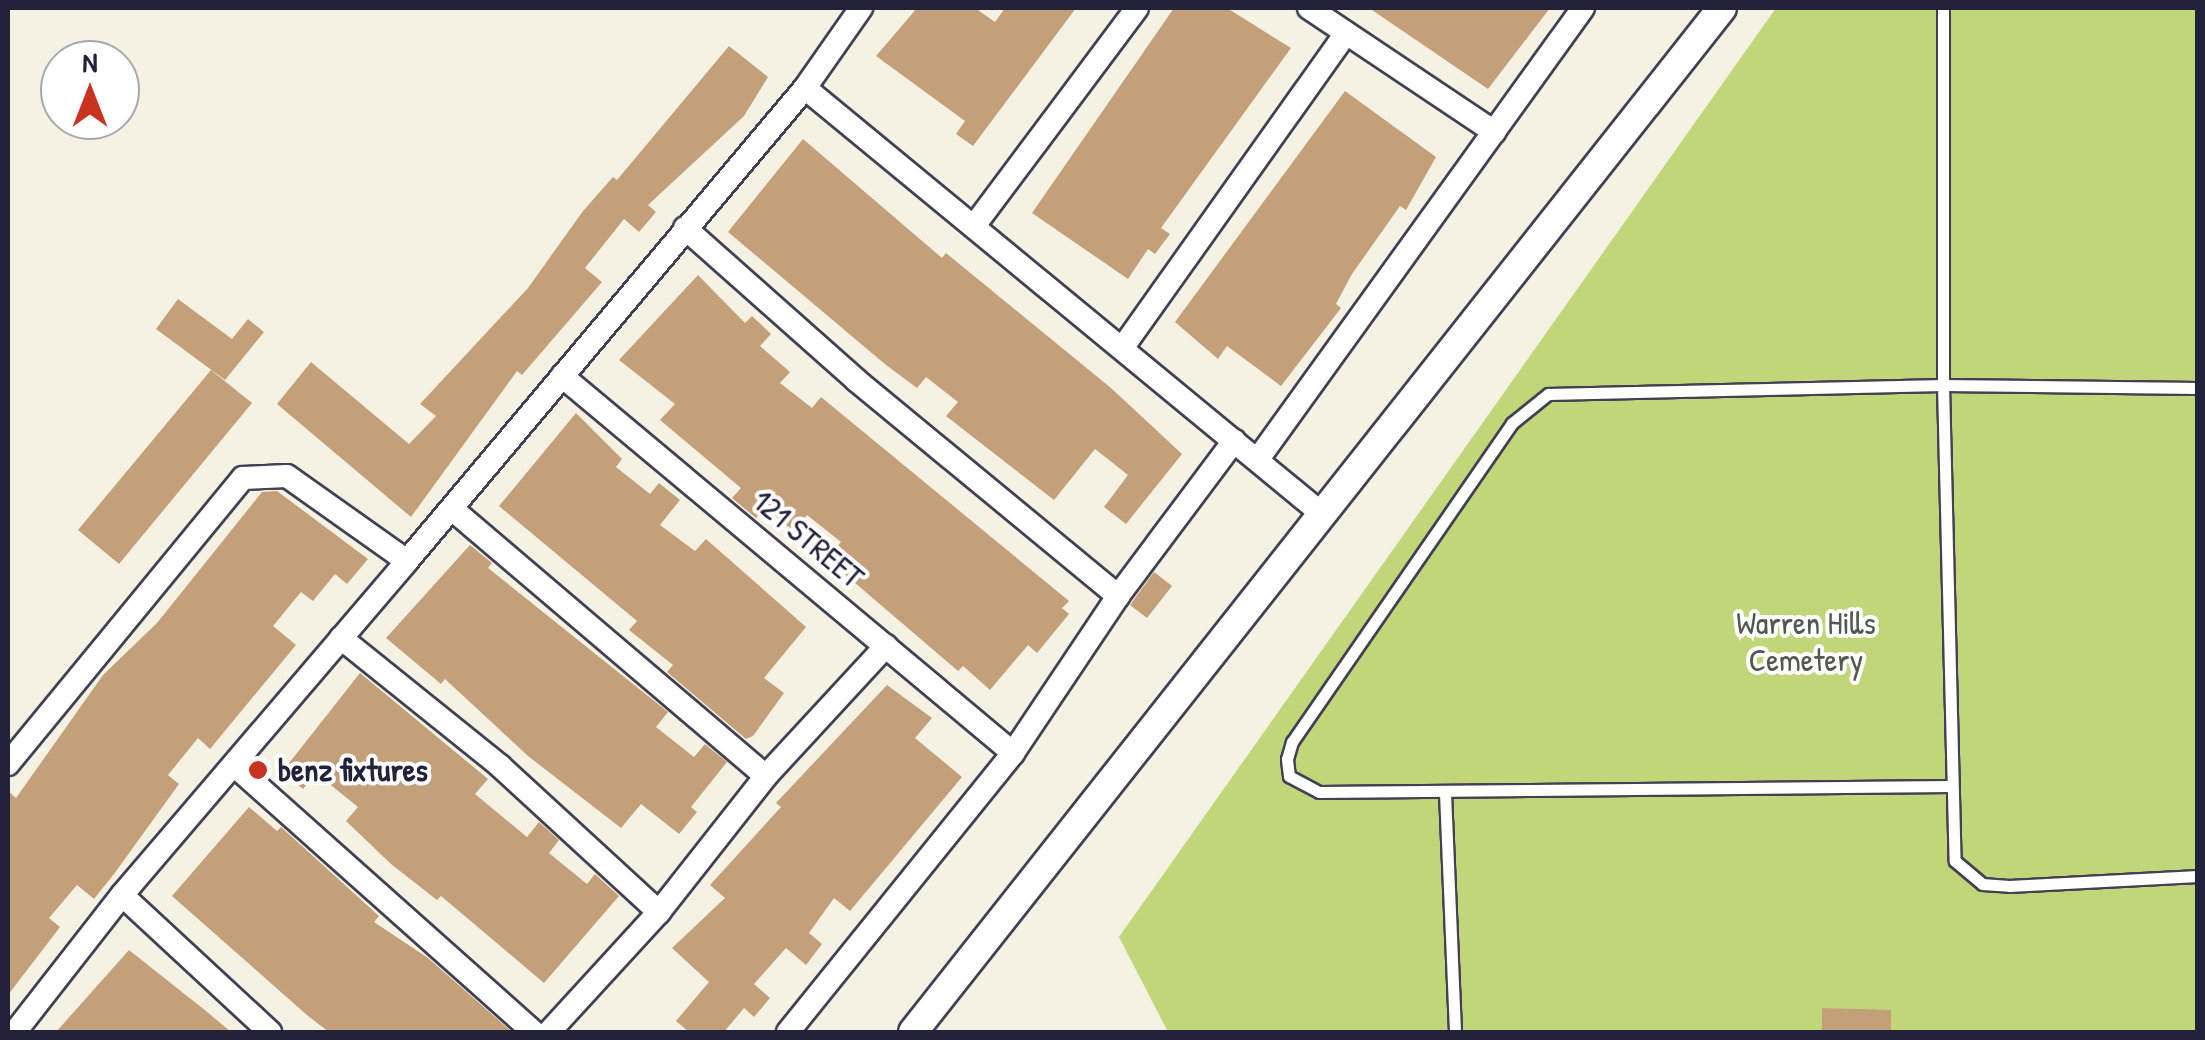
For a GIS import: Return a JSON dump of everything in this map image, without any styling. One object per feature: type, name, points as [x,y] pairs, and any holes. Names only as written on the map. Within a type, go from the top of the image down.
[{"type":"street","points":[[15,1032],[122,895],[804,88],[861,8]]},
{"type":"street","points":[[974,226],[1137,8]]},
{"type":"street","points":[[1309,8],[1494,132]]},
{"type":"street","points":[[1258,460],[1583,8]]},
{"type":"street","points":[[913,1032],[1722,8]]},
{"type":"street","points":[[1123,347],[1346,33]]},
{"type":"street","points":[[804,88],[1321,513]]},
{"type":"street","points":[[685,228],[856,380],[1118,596]]},
{"type":"street","name":"121 STREET","points":[[562,376],[1012,754]]},
{"type":"street","points":[[788,1032],[1012,754],[1118,596],[1234,441]]},
{"type":"street","points":[[8,764],[243,478],[286,476],[407,560]]},
{"type":"street","points":[[452,509],[766,776]]},
{"type":"street","points":[[342,638],[500,766],[659,912]]},
{"type":"street","points":[[550,1032],[659,912],[766,776],[886,646]]},
{"type":"street","points":[[234,764],[534,1032]]},
{"type":"street","points":[[122,895],[270,1032]]},
{"type":"lane","points":[[1943,8],[1943,385],[1955,861],[1982,884],[2198,876]]},
{"type":"lane","points":[[1951,786],[1319,792],[1289,776],[1287,759],[1292,742],[1529,404],[1576,390],[1943,385],[2198,388]]},
{"type":"lane","points":[[1445,793],[1454,1032]]},
{"type":"green space","name":"Warren Hills Cemetery","points":[[1776,8],[2197,8],[2197,1032],[1168,1032],[1119,937]]},
{"type":"building","points":[[917,8],[975,8],[995,22],[1005,8],[1076,8],[973,146],[956,134],[965,121],[876,56]]},
{"type":"building","points":[[1174,8],[1227,8],[1291,48],[1161,228],[1170,234],[1155,254],[1148,249],[1128,279],[1032,213]]},
{"type":"building","points":[[1369,8],[1550,8],[1488,89]]},
{"type":"building","points":[[729,46],[768,77],[744,116],[648,205],[656,212],[639,232],[624,219],[585,268],[602,282],[522,375],[517,371],[411,517],[277,404],[311,362],[409,444],[436,416],[420,404],[528,288],[583,211],[613,177],[617,180]]},
{"type":"building","points":[[1345,91],[1436,157],[1406,210],[1400,206],[1352,274],[1336,304],[1341,308],[1281,386],[1227,346],[1218,359],[1175,322]]},
{"type":"building","points":[[803,139],[942,258],[946,253],[1111,388],[1182,454],[1126,524],[1104,507],[1128,475],[1095,449],[1054,500],[946,416],[958,402],[926,377],[917,388],[728,232]]},
{"type":"building","points":[[698,275],[745,323],[752,316],[771,334],[760,346],[790,372],[780,383],[812,408],[821,397],[1069,601],[1062,608],[1069,614],[1037,653],[1028,645],[990,690],[963,666],[958,671],[827,559],[841,542],[807,515],[793,531],[766,507],[756,518],[732,498],[741,488],[660,420],[675,404],[619,360]]},
{"type":"building","points":[[178,299],[232,339],[248,319],[264,332],[225,380],[156,329]]},
{"type":"building","points":[[211,370],[252,403],[119,564],[78,530]]},
{"type":"building","points":[[576,413],[622,459],[616,467],[650,494],[659,483],[680,500],[660,525],[695,551],[706,539],[806,627],[764,678],[784,693],[753,736],[746,739],[667,672],[673,665],[629,630],[637,621],[499,506]]},
{"type":"building","points":[[277,491],[368,559],[347,584],[335,574],[313,601],[301,592],[273,626],[296,645],[210,749],[198,738],[168,775],[179,784],[94,899],[77,885],[49,918],[60,927],[8,995],[8,791],[16,798],[103,675],[157,623],[262,492]]},
{"type":"building","points":[[470,545],[492,563],[488,568],[668,712],[656,727],[694,757],[705,744],[727,762],[691,807],[697,812],[679,834],[641,804],[621,828],[528,756],[445,679],[441,684],[386,638]]},
{"type":"building","points":[[1154,572],[1172,586],[1147,618],[1130,605]]},
{"type":"building","points":[[360,673],[488,779],[475,794],[527,837],[539,822],[559,840],[549,853],[587,884],[595,874],[619,896],[544,983],[441,896],[437,900],[391,864],[346,821],[358,807],[316,773],[303,789],[282,772]]},
{"type":"building","points":[[887,685],[932,718],[915,738],[962,777],[850,911],[834,898],[809,933],[822,944],[806,965],[786,948],[754,984],[770,998],[754,1017],[744,1008],[724,1032],[689,1032],[676,1021],[709,982],[672,948],[725,898],[710,885],[781,807],[776,803]]},
{"type":"building","points":[[249,807],[277,831],[281,827],[379,916],[374,922],[428,958],[512,1032],[329,1032],[308,1016],[172,896]]},
{"type":"building","points":[[129,950],[206,1011],[231,1032],[56,1032]]},
{"type":"building","points":[[1822,1008],[1891,1010],[1891,1032],[1822,1032]]},
{"type":"place","name":"benz fixtures","points":[[258,770]]}]
